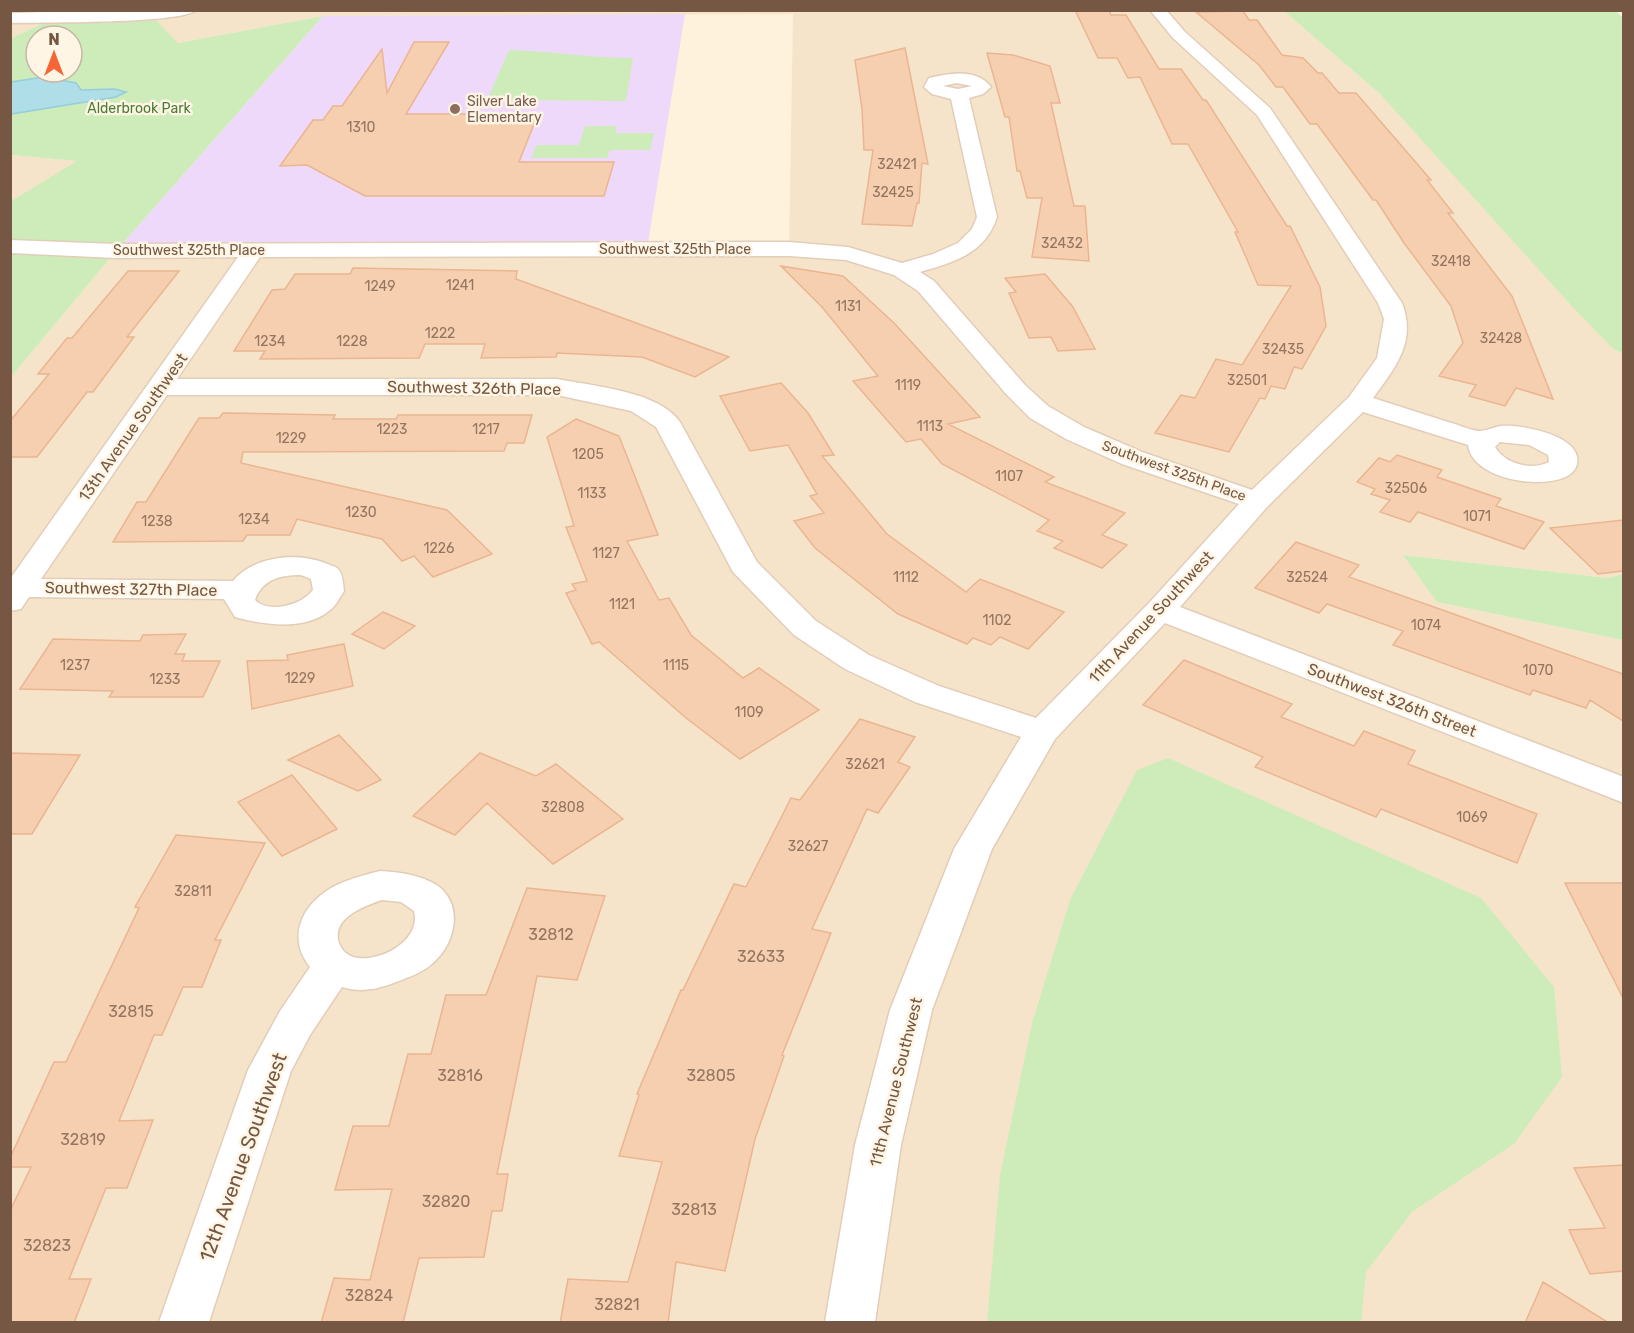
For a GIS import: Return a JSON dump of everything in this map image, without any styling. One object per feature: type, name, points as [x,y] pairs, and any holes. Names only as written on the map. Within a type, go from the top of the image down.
[{"type":"street","points":[[10,18],[189,10]]},
{"type":"street","name":"11th Avenue Southwest","points":[[850,1323],[878,1145],[911,1010],[973,849],[1042,732],[1160,610],[1257,501],[1358,402],[1389,358],[1396,319],[1390,303],[1264,112],[1179,35],[1157,10]]},
{"type":"street","points":[[902,270],[957,253],[975,243],[985,231],[987,217],[959,94]]},
{"type":"street","name":"Southwest 325th Place","points":[[10,246],[116,251],[789,249],[848,254],[902,270],[926,286],[1016,390],[1039,412],[1075,433],[1132,458],[1257,501]]},
{"type":"street","name":"13th Avenue Southwest","points":[[15,595],[254,250]]},
{"type":"street","name":"Southwest 326th Place","points":[[161,387],[557,387],[640,405],[667,422],[744,566],[805,628],[857,662],[927,694],[1042,732]]},
{"type":"street","points":[[1358,402],[1483,441]]},
{"type":"street","name":"Southwest 327th Place","points":[[15,595],[242,590]]},
{"type":"street","name":"Southwest 326th Street","points":[[1160,610],[1623,791]]},
{"type":"street","name":"12th Avenue Southwest","points":[[184,1323],[270,1070],[295,1023],[333,967]]},
{"type":"shaded area","points":[[10,11],[1284,11],[1380,94],[1612,348],[1623,354],[1623,574],[1608,578],[1404,555],[1437,602],[1623,640],[1623,1322],[11,1322],[11,377],[116,251],[789,249],[793,14],[323,16],[178,43],[84,29],[84,24],[44,23],[24,24],[24,32],[11,38]]},
{"type":"shaded area","name":"Silver Lake Elementary","points":[[685,14],[647,249],[116,251],[323,16]]},
{"type":"shaded area","points":[[11,155],[78,161],[11,201]]},
{"type":"green space","points":[[1284,11],[1616,11],[1624,19],[1623,354],[1612,348],[1569,303],[1380,94]]},
{"type":"green space","name":"Alderbrook Park","points":[[323,16],[116,251],[11,377],[11,201],[77,161],[11,155],[11,38],[24,32],[24,84],[84,84],[84,24],[42,24],[155,19],[178,43]]},
{"type":"green space","points":[[509,50],[633,58],[626,101],[498,100],[489,96]]},
{"type":"green space","points":[[585,126],[617,126],[615,133],[654,133],[650,150],[610,150],[607,158],[531,158],[537,145],[579,145]]},
{"type":"green space","points":[[1403,555],[1608,578],[1623,574],[1623,640],[1437,602]]},
{"type":"green space","points":[[1168,758],[1481,898],[1554,987],[1562,1077],[1514,1144],[1412,1212],[1366,1272],[1361,1322],[987,1322],[1000,1175],[1032,1023],[1070,900],[1137,770]]},
{"type":"water","points":[[24,80],[24,84],[77,84],[81,90],[114,89],[126,92],[116,97],[11,114],[11,82]]},
{"type":"building","points":[[1075,10],[1109,10],[1111,15],[1126,15],[1159,69],[1181,69],[1203,100],[1206,100],[1287,226],[1290,226],[1320,287],[1326,326],[1302,369],[1294,367],[1285,389],[1271,386],[1265,399],[1260,398],[1229,452],[1155,433],[1181,395],[1195,398],[1216,359],[1242,365],[1291,286],[1258,285],[1235,232],[1238,232],[1188,144],[1172,144],[1140,77],[1128,78],[1117,58],[1098,58]]},
{"type":"building","points":[[1243,11],[1249,20],[1257,20],[1282,55],[1303,58],[1318,73],[1322,73],[1339,93],[1356,93],[1431,180],[1427,180],[1453,213],[1448,213],[1512,296],[1553,399],[1516,388],[1505,406],[1469,396],[1476,385],[1439,376],[1463,343],[1451,306],[1404,243],[1376,200],[1373,200],[1317,124],[1310,124],[1283,87],[1276,87],[1259,65],[1196,12]]},
{"type":"building","points":[[414,42],[449,42],[406,114],[538,114],[519,162],[614,162],[604,196],[365,196],[307,165],[280,166],[313,120],[323,120],[333,106],[342,106],[382,49],[387,93]]},
{"type":"building","points":[[905,48],[928,164],[922,163],[919,203],[917,203],[912,226],[862,224],[873,150],[864,150],[862,109],[855,60]]},
{"type":"building","points":[[987,53],[1013,55],[1050,66],[1060,103],[1051,103],[1074,206],[1085,206],[1089,261],[1032,257],[1042,198],[1027,198],[1020,171],[1017,171],[1009,117],[1005,117]]},
{"type":"building","points":[[781,266],[843,276],[894,323],[980,417],[948,424],[1054,477],[1045,482],[1125,513],[1102,535],[1127,545],[1102,568],[1054,548],[1063,541],[1037,531],[1049,520],[942,464],[921,439],[906,442],[853,381],[878,376],[822,307]]},
{"type":"building","points":[[353,268],[517,271],[516,279],[729,357],[695,377],[642,357],[557,353],[556,357],[481,358],[485,344],[425,344],[419,358],[260,359],[265,351],[234,351],[272,290],[285,289],[295,274],[350,274]]},
{"type":"building","points":[[128,271],[179,271],[127,337],[134,337],[93,392],[87,392],[37,457],[10,457],[10,421],[49,374],[38,374],[67,338],[72,338]]},
{"type":"building","points":[[1045,274],[1073,307],[1095,349],[1058,351],[1051,337],[1029,338],[1009,293],[1016,292],[1005,278]]},
{"type":"building","points":[[781,383],[808,413],[834,455],[822,456],[887,534],[966,592],[980,579],[1064,612],[1028,649],[1000,637],[991,645],[973,638],[967,644],[898,614],[815,548],[794,521],[824,513],[810,496],[817,494],[788,445],[750,451],[720,396]]},
{"type":"building","points":[[223,413],[335,415],[333,419],[396,419],[398,415],[532,415],[524,443],[507,443],[504,451],[243,452],[241,463],[447,510],[492,554],[433,577],[414,556],[402,561],[382,539],[297,519],[290,535],[247,535],[243,541],[113,542],[137,502],[146,502],[199,418],[219,418]]},
{"type":"building","points":[[576,419],[619,436],[658,535],[627,541],[659,600],[669,598],[691,635],[743,678],[759,668],[819,710],[740,759],[686,718],[599,642],[592,644],[566,593],[576,590],[572,584],[587,581],[566,527],[574,526],[547,437]]},
{"type":"building","points":[[1397,455],[1442,470],[1437,477],[1501,499],[1496,506],[1544,522],[1524,549],[1418,512],[1410,522],[1380,512],[1390,500],[1371,494],[1375,489],[1357,482],[1379,458],[1390,462]]},
{"type":"building","points":[[1623,520],[1623,571],[1598,574],[1550,528]]},
{"type":"building","points":[[1296,542],[1359,565],[1349,577],[1623,674],[1623,721],[1590,700],[1586,708],[1533,690],[1530,695],[1393,645],[1403,631],[1327,604],[1319,613],[1255,588]]},
{"type":"building","points":[[383,612],[415,626],[384,649],[352,634]]},
{"type":"building","points":[[186,634],[175,654],[185,654],[182,661],[220,661],[203,697],[109,697],[113,691],[20,689],[53,639],[140,641],[143,635]]},
{"type":"building","points":[[344,644],[353,686],[252,709],[247,661],[288,660],[287,655]]},
{"type":"building","points":[[1184,660],[1292,704],[1281,717],[1354,746],[1364,731],[1415,751],[1408,764],[1537,814],[1517,863],[1381,809],[1376,817],[1255,767],[1263,757],[1143,705]]},
{"type":"building","points":[[860,719],[915,737],[898,762],[910,767],[878,813],[867,809],[812,929],[831,933],[782,1055],[784,1056],[755,1139],[725,1271],[676,1262],[668,1323],[560,1323],[568,1279],[628,1282],[662,1162],[619,1156],[639,1095],[637,1094],[681,990],[734,884],[746,887],[791,798],[800,800]]},
{"type":"building","points":[[339,735],[381,780],[358,791],[288,760]]},
{"type":"building","points":[[10,753],[80,755],[32,834],[10,834]]},
{"type":"building","points":[[480,753],[536,776],[556,764],[623,819],[553,864],[487,803],[455,835],[413,816]]},
{"type":"building","points":[[292,775],[337,829],[282,856],[238,802]]},
{"type":"building","points":[[176,835],[265,843],[215,940],[221,940],[202,987],[183,987],[162,1035],[154,1035],[119,1121],[153,1120],[127,1188],[106,1188],[69,1279],[91,1279],[74,1323],[10,1323],[10,1211],[31,1167],[10,1167],[10,1158],[54,1062],[66,1062],[139,908],[135,907]]},
{"type":"building","points":[[1565,883],[1623,883],[1623,998]]},
{"type":"building","points":[[527,888],[605,896],[577,980],[537,976],[497,1174],[508,1174],[502,1211],[492,1211],[484,1257],[419,1258],[403,1323],[321,1323],[334,1278],[370,1280],[392,1189],[335,1190],[353,1126],[389,1126],[408,1054],[431,1054],[446,995],[486,995]]},
{"type":"building","points":[[1623,1165],[1623,1271],[1590,1274],[1569,1230],[1605,1228],[1574,1168]]},
{"type":"building","points":[[1543,1282],[1609,1323],[1525,1323]]},
{"type":"place","name":"Silver Lake Elementary","points":[[455,109]]}]
